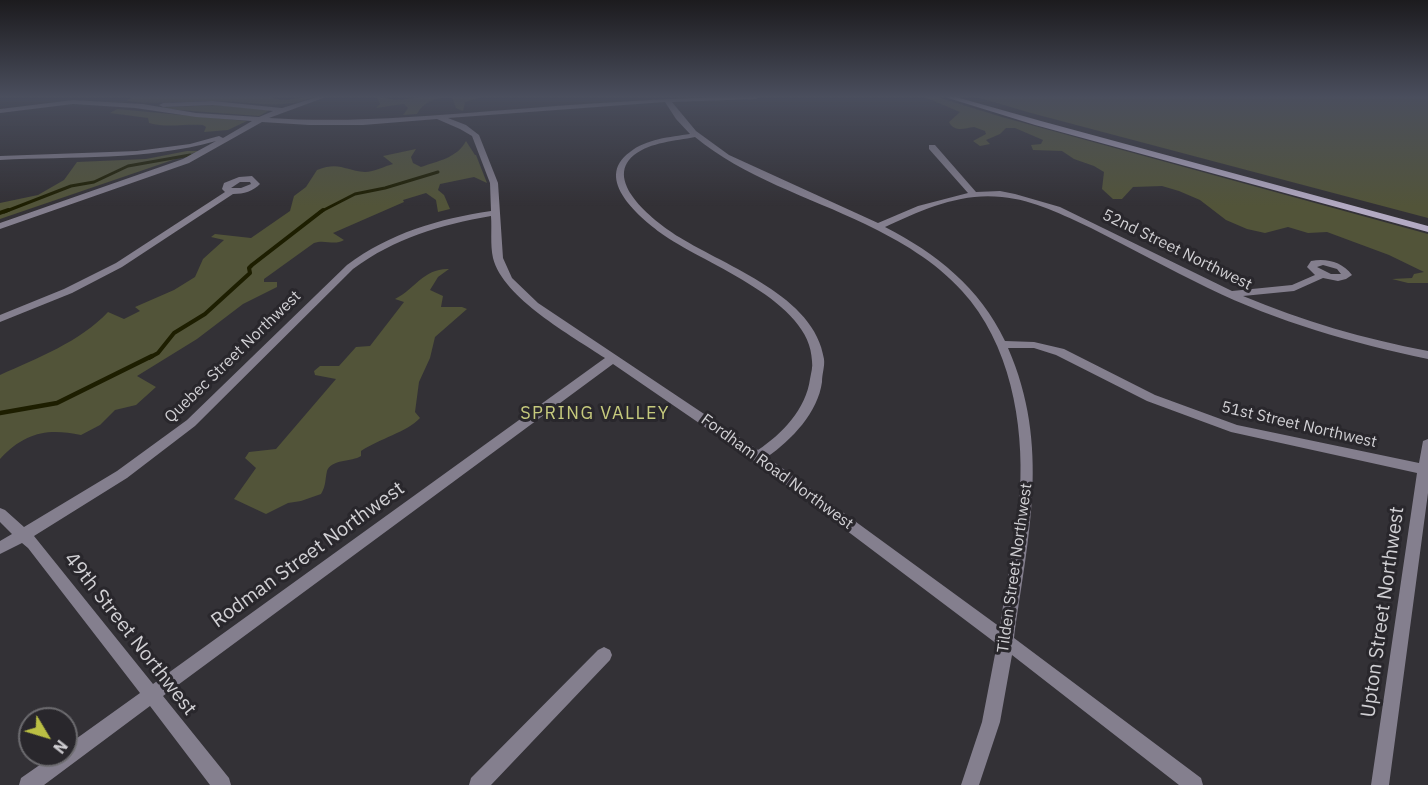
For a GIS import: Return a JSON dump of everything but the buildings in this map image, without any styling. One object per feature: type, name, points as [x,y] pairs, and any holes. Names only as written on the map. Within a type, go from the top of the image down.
[{"type":"main road","points":[[1078,134],[1428,229]]},
{"type":"main road","points":[[1101,134],[1428,222]]},
{"type":"street","points":[[0,158],[134,156],[173,150],[234,134]]},
{"type":"street","points":[[0,226],[186,161],[235,134]]},
{"type":"street","name":"Fordham Road Northwest","points":[[473,134],[493,179],[496,213],[495,246],[498,258],[515,287],[553,319],[758,457],[1194,785]]},
{"type":"street","name":"Tilden Street Northwest","points":[[696,135],[710,147],[735,162],[878,227],[914,246],[953,275],[983,308],[1002,344],[1019,396],[1028,459],[1025,506],[991,722],[970,785]]},
{"type":"street","points":[[696,135],[655,143],[636,151],[622,163],[619,174],[628,196],[649,219],[683,244],[781,300],[799,318],[812,338],[818,367],[812,398],[793,427],[780,441],[758,457]]},
{"type":"street","points":[[878,227],[919,209],[974,195],[932,147]]},
{"type":"street","points":[[0,319],[119,265],[232,191]]},
{"type":"street","name":"52nd Street Northwest","points":[[974,195],[1009,195],[1054,207],[1230,294],[1320,330],[1367,343],[1428,355]]},
{"type":"street","name":"Quebec Street Northwest","points":[[0,548],[118,478],[182,431],[350,267],[369,253],[391,240],[422,228],[496,213]]},
{"type":"street","points":[[1230,294],[1290,289],[1322,275]]},
{"type":"street","name":"51st Street Northwest","points":[[1002,344],[1034,345],[1060,352],[1151,398],[1229,427],[1424,469]]},
{"type":"street","name":"Rodman Street Northwest","points":[[28,785],[613,358]]},
{"type":"street","name":"Upton Street Northwest","points":[[1380,785],[1428,444]]},
{"type":"street","name":"49th Street Northwest","points":[[0,514],[24,534],[222,785]]},
{"type":"street","points":[[478,785],[604,655]]},
{"type":"green space","points":[[986,134],[1000,134],[986,140],[990,144],[980,146],[973,141]]},
{"type":"green space","points":[[1028,134],[1063,134],[1428,234],[1428,283],[1408,283],[1392,279],[1412,278],[1414,274],[1424,272],[1389,255],[1327,232],[1308,233],[1288,227],[1265,233],[1247,229],[1226,220],[1200,200],[1162,186],[1133,187],[1122,199],[1113,199],[1102,189],[1104,172],[1062,151],[1033,150],[1031,145],[1041,144],[1043,140]]},
{"type":"green space","points":[[1109,134],[1428,134],[1428,218]]},
{"type":"green space","points":[[466,141],[476,155],[487,183],[474,177],[440,184],[438,190],[444,195],[450,209],[438,212],[436,200],[426,193],[403,200],[404,202],[333,233],[344,240],[340,242],[314,243],[264,279],[264,282],[277,282],[277,287],[243,304],[197,339],[137,376],[156,387],[136,405],[115,410],[100,425],[81,435],[58,432],[38,434],[19,443],[0,459],[0,375],[71,341],[97,323],[108,312],[124,319],[140,311],[135,307],[174,290],[195,277],[203,259],[224,240],[211,237],[215,234],[251,238],[290,211],[294,196],[306,187],[317,170],[337,166],[365,172],[372,171],[393,164],[383,156],[416,149],[411,157],[413,163],[421,167],[452,155]]},
{"type":"green space","points":[[199,151],[0,219],[0,203],[38,195],[64,180],[77,162],[146,159]]},
{"type":"green space","points":[[449,269],[438,277],[430,290],[443,296],[441,307],[467,309],[435,337],[430,358],[419,382],[415,412],[420,418],[408,427],[361,451],[361,456],[329,467],[321,494],[288,503],[266,514],[234,499],[256,468],[245,458],[249,452],[276,449],[336,379],[315,375],[314,371],[320,366],[339,366],[356,347],[370,346],[404,302],[395,299],[426,275]]},
{"type":"waterway","points":[[4,212],[71,186],[94,182],[128,166],[190,155]]},
{"type":"waterway","points":[[321,211],[355,194],[385,188],[438,172]]},
{"type":"waterway","points":[[0,213],[8,210]]},
{"type":"waterway","points":[[149,358],[158,353],[174,333],[205,314],[250,273],[249,268],[252,265],[321,211]]},
{"type":"waterway","points":[[0,413],[57,403],[152,356]]},
{"type":"district","name":"SPRING VALLEY","points":[[595,414]]}]
